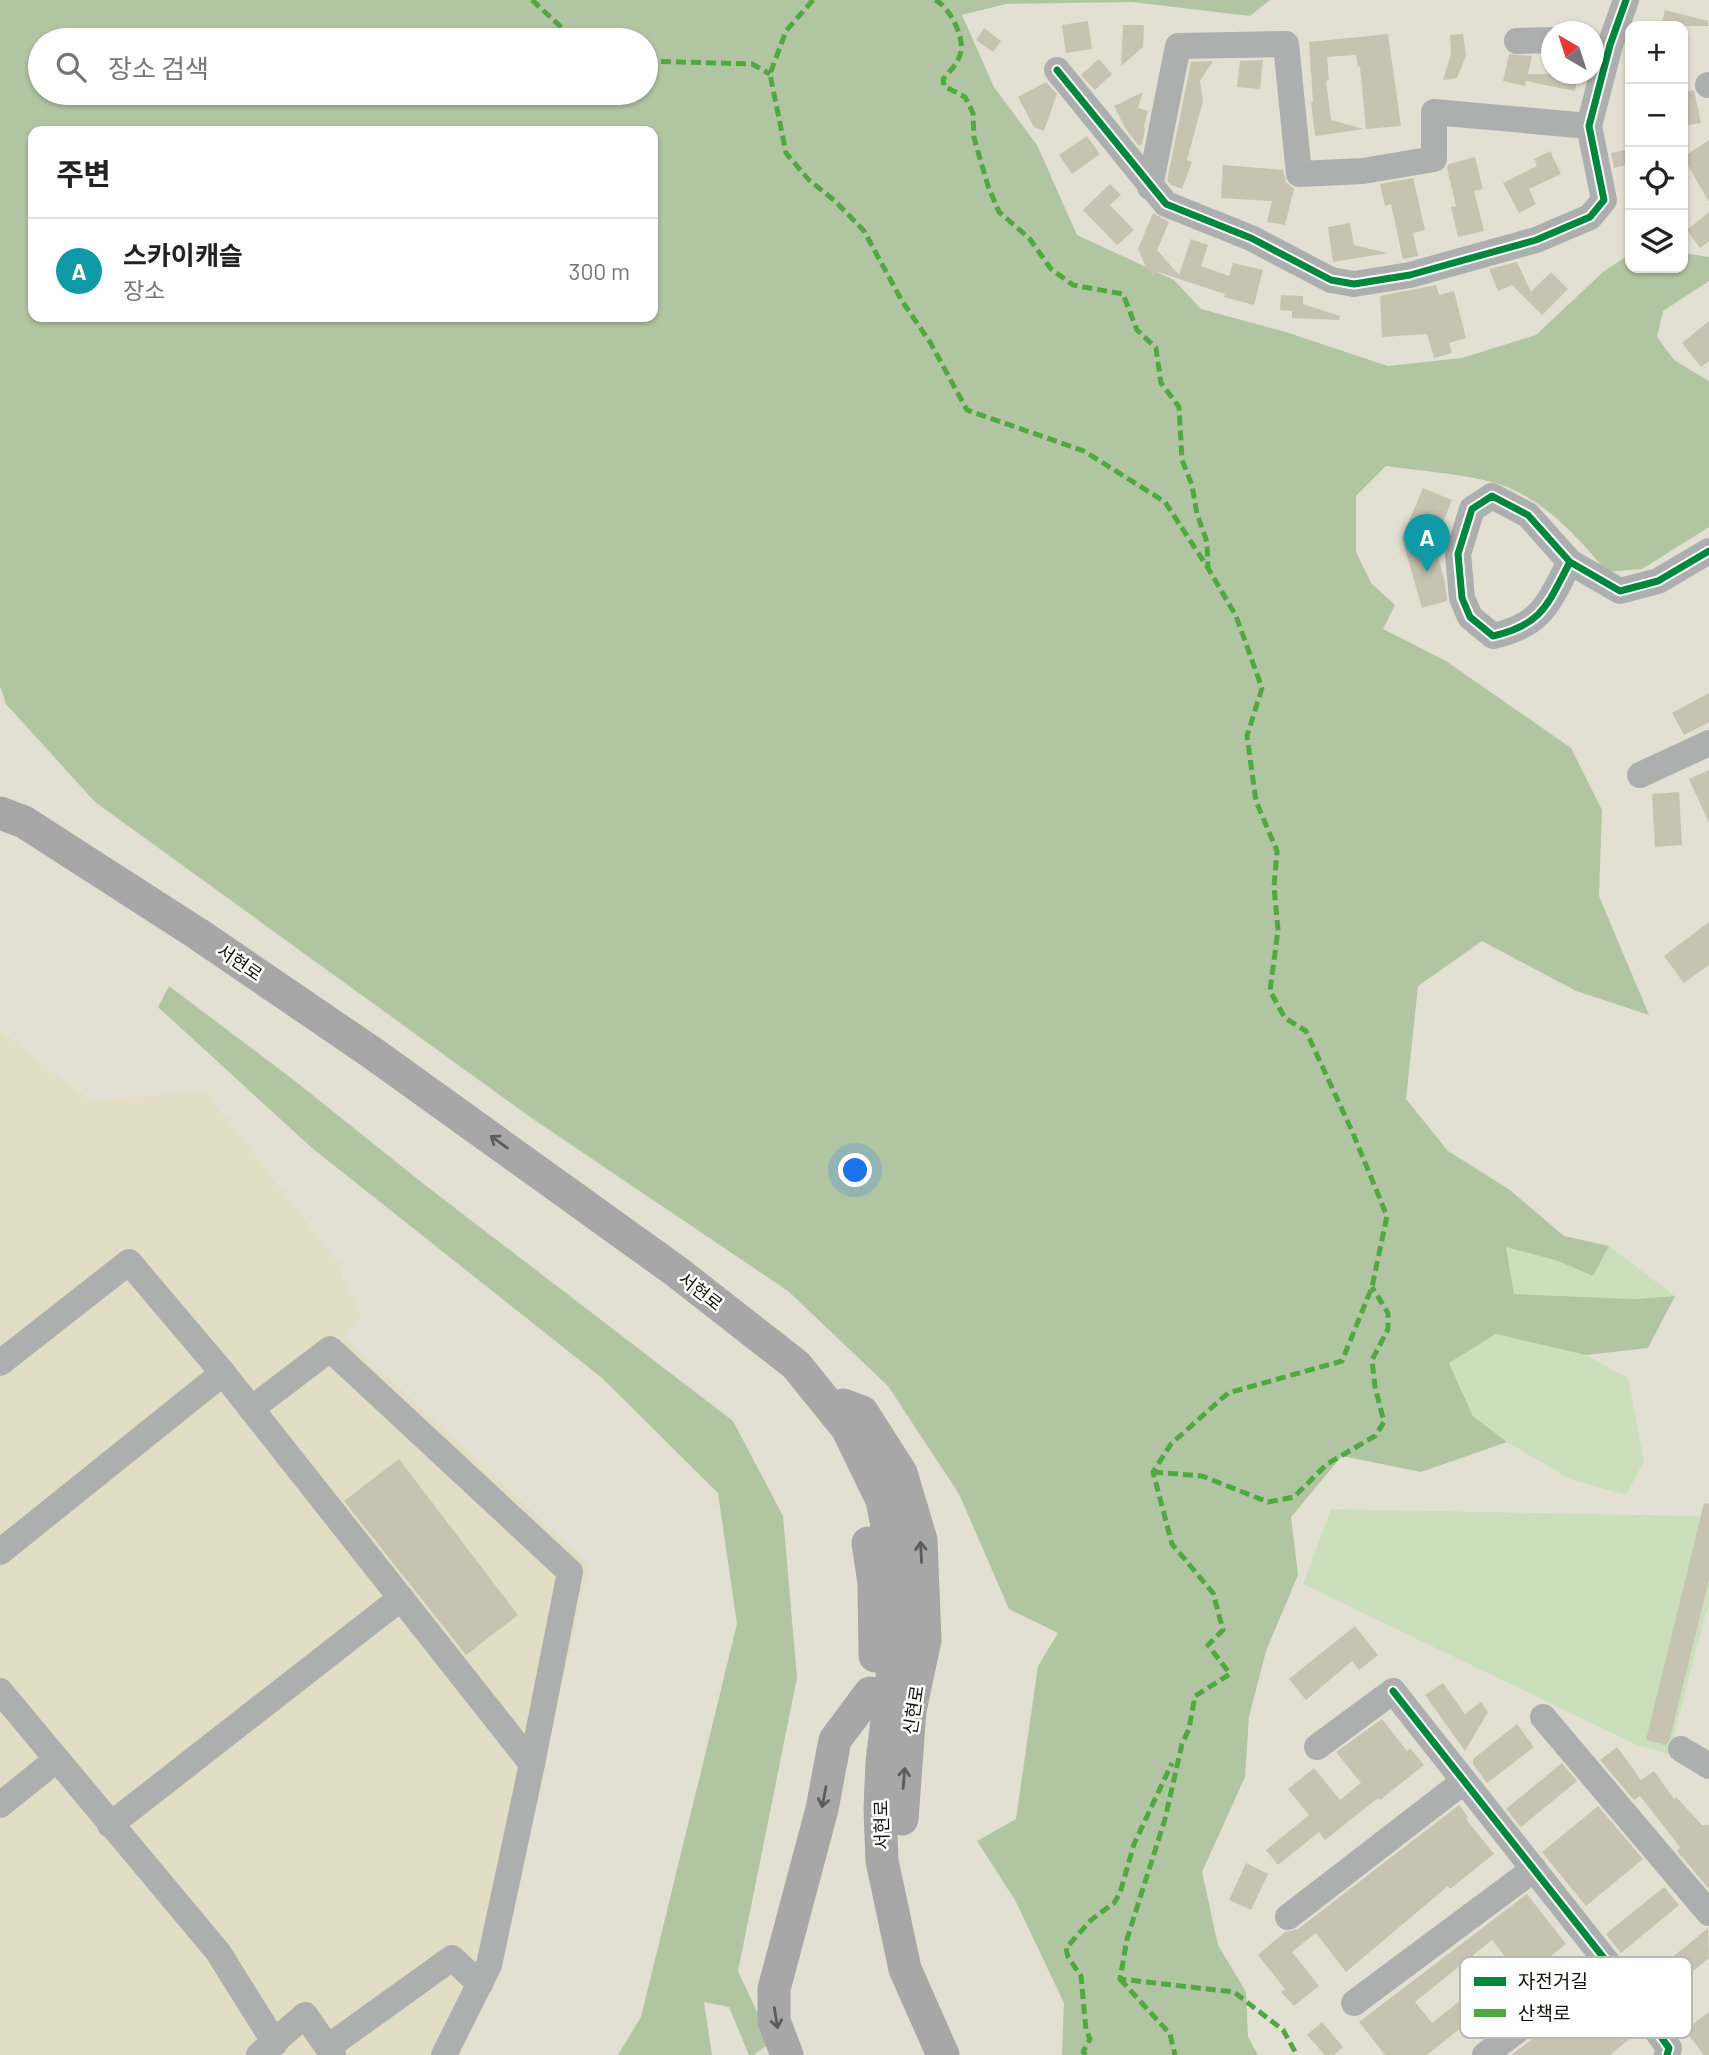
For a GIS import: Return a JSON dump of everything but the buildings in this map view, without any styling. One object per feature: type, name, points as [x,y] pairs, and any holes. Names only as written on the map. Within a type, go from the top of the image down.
[{"type":"main road","name":"서현로","points":[[0,813],[24,822],[198,934],[489,1135],[677,1272],[796,1365],[848,1428],[882,1500],[901,1599],[881,1775],[882,1861],[905,1969],[943,2055]]},
{"type":"main road","name":"서현로","points":[[0,834],[89,882],[233,975],[674,1296],[789,1383],[841,1458],[858,1500],[874,1583],[876,1649],[859,1798],[863,1863],[885,1965],[919,2055]]},
{"type":"main road","name":"신현로","points":[[821,1396],[862,1412],[901,1473],[920,1540],[925,1640],[910,1710],[901,1810],[905,1896],[937,2002],[964,2055]]},
{"type":"main road","points":[[788,2055],[774,2021],[774,1989],[822,1810],[835,1740],[870,1693]]},
{"type":"street","points":[[1604,40],[1626,0]]},
{"type":"street","points":[[1517,41],[1541,40]]},
{"type":"street","points":[[1150,187],[1178,46],[1286,44],[1299,174],[1363,171],[1434,159],[1434,112],[1589,126]]},
{"type":"street","points":[[1057,70],[1166,205],[1251,238],[1331,280],[1354,284],[1410,275],[1536,240],[1590,217],[1604,200],[1589,126],[1596,84]]},
{"type":"street","points":[[1570,562],[1544,610],[1515,631],[1493,636],[1470,617],[1462,598],[1458,554],[1472,509],[1492,496],[1528,515],[1570,562],[1620,591],[1658,581],[1709,551]]},
{"type":"street","points":[[1640,775],[1709,743]]},
{"type":"street","points":[[0,1363],[129,1262],[223,1373],[532,1764]]},
{"type":"street","points":[[251,1409],[330,1349],[570,1572],[489,1965],[443,2055]]},
{"type":"street","points":[[0,1552],[223,1373]]},
{"type":"street","points":[[110,1825],[401,1598]]},
{"type":"street","points":[[0,1691],[218,1952],[267,2049],[305,2015],[330,2051],[452,1958],[480,1984]]},
{"type":"street","points":[[1317,1747],[1393,1691],[1603,1957]]},
{"type":"street","points":[[1543,1717],[1709,1913]]},
{"type":"street","points":[[1681,1749],[1709,1766]]},
{"type":"street","points":[[0,1805],[56,1760]]},
{"type":"street","points":[[1288,1917],[1463,1782]]},
{"type":"street","points":[[1354,2003],[1534,1869]]},
{"type":"street","points":[[1485,2055],[1507,2038]]},
{"type":"street","points":[[1655,2038],[1665,2053]]},
{"type":"shaded area","points":[[0,1031],[89,1100],[206,1092],[342,1268],[341,1276],[362,1315],[343,1336],[589,1565],[499,1968],[456,2055],[0,2055]]},
{"type":"green space","points":[[0,0],[1270,0],[1250,16],[1132,2],[1006,4],[962,15],[994,87],[1037,145],[1077,235],[1174,280],[1201,309],[1286,332],[1388,366],[1462,358],[1536,335],[1603,272],[1625,257],[1625,273],[1688,273],[1688,254],[1709,257],[1709,281],[1663,311],[1657,337],[1674,360],[1709,381],[1709,527],[1642,569],[1607,572],[1569,530],[1540,505],[1524,495],[1488,481],[1386,466],[1356,496],[1356,552],[1371,583],[1395,605],[1383,629],[1446,661],[1571,748],[1602,810],[1599,896],[1649,1015],[1576,991],[1482,941],[1418,986],[1406,1099],[1448,1151],[1510,1190],[1564,1236],[1609,1246],[1593,1276],[1558,1261],[1506,1247],[1514,1294],[1635,1299],[1675,1296],[1648,1348],[1586,1355],[1496,1334],[1449,1363],[1473,1416],[1507,1442],[1421,1472],[1342,1456],[1291,1517],[1298,1575],[1266,1651],[1249,1717],[1245,1777],[1202,1872],[1218,1945],[1246,1992],[1248,2037],[1258,2055],[1062,2055],[1064,2003],[1015,1900],[977,1841],[1016,1819],[1038,1666],[1058,1633],[1009,1609],[959,1494],[888,1386],[788,1291],[530,1117],[95,802],[6,704],[0,686]]},
{"type":"green space","points":[[169,986],[733,1421],[783,1516],[797,1678],[738,1971],[771,2042],[754,2055],[749,2055],[729,2007],[704,2002],[712,2055],[618,2055],[641,2017],[737,1624],[718,1493],[602,1378],[312,1148],[158,1007]]},
{"type":"green space","points":[[1609,1246],[1675,1296],[1635,1299],[1514,1294],[1506,1247],[1558,1261],[1593,1276]]},
{"type":"green space","points":[[1497,1334],[1586,1355],[1628,1378],[1644,1461],[1626,1495],[1572,1480],[1507,1442],[1473,1416],[1449,1362]]},
{"type":"green space","points":[[1331,1509],[1697,1516],[1709,1519],[1709,1602],[1669,1754],[1637,1745],[1303,1584]]},
{"type":"marked path","points":[[532,0],[562,28]]},
{"type":"marked path","points":[[813,0],[786,31],[770,74],[786,153],[809,180],[835,201],[864,231],[967,410],[1084,451],[1165,502],[1236,616],[1262,688],[1247,736],[1256,801],[1277,851],[1274,887],[1278,930],[1270,991],[1285,1018],[1306,1031],[1387,1216],[1372,1287],[1342,1361],[1228,1393],[1171,1444],[1153,1472],[1172,1544],[1213,1593],[1223,1630],[1208,1645],[1230,1674],[1195,1696],[1165,1819],[1127,1939],[1120,1979],[1234,1992],[1283,2030],[1297,2055]]},
{"type":"marked path","points":[[935,0],[950,15],[958,30],[961,45],[958,59],[943,79],[944,86],[965,97],[973,113],[974,138],[999,212],[1029,238],[1051,269],[1073,285],[1123,294],[1137,330],[1156,348],[1161,383],[1179,407],[1182,460],[1192,485],[1197,514],[1207,542],[1208,568]]},
{"type":"marked path","points":[[658,61],[752,64],[770,74]]},
{"type":"marked path","points":[[1153,1472],[1202,1476],[1268,1502],[1294,1497],[1327,1464],[1375,1436],[1384,1422],[1375,1387],[1372,1360],[1388,1329],[1388,1313],[1372,1287]]},
{"type":"marked path","points":[[1086,2055],[1083,2052],[1090,2039],[1086,2030],[1081,1976],[1068,1957],[1066,1948],[1091,1920],[1114,1903],[1120,1893],[1134,1844],[1172,1763]]},
{"type":"marked path","points":[[1120,1979],[1170,2034],[1175,2055]]},
{"type":"cycle path","points":[[1057,70],[1166,204],[1251,238],[1331,280],[1354,284],[1410,275],[1536,240],[1590,217],[1604,200],[1589,126],[1610,45],[1626,0]]},
{"type":"cycle path","points":[[1570,562],[1549,601],[1534,619],[1523,626],[1493,636],[1470,617],[1462,598],[1458,554],[1472,509],[1492,496],[1528,515],[1570,562],[1620,591],[1658,581],[1709,551]]},
{"type":"cycle path","points":[[1393,1691],[1603,1957]]},
{"type":"cycle path","points":[[1662,2038],[1669,2048],[1667,2055]]},
{"type":"place","name":"스카이캐슬","points":[[1427,572]]}]
